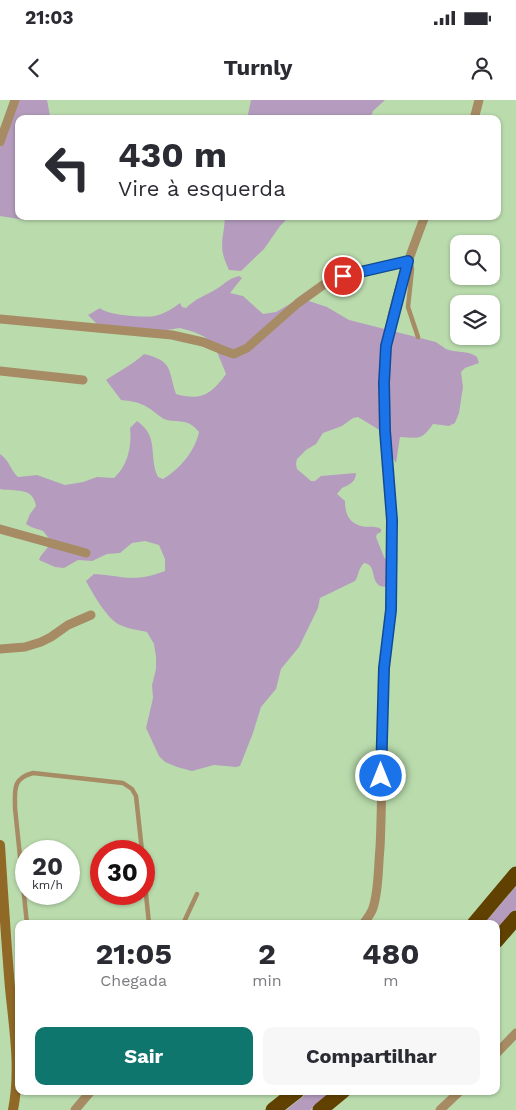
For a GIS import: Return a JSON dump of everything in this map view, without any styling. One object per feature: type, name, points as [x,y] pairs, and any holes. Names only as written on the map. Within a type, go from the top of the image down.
[{"type":"highway","points":[[477,920],[516,874]]},
{"type":"highway","points":[[500,936],[516,918]]},
{"type":"highway","points":[[273,1110],[292,1095]]},
{"type":"highway","points":[[320,1110],[338,1095]]},
{"type":"street","points":[[0,142],[15,100]]},
{"type":"street","points":[[475,115],[479,100]]},
{"type":"street","points":[[366,920],[373,907],[376,889],[382,808],[381,760],[384,668],[391,610],[392,520],[385,431],[384,383],[386,346],[408,261],[423,220]]},
{"type":"street","points":[[0,319],[172,335],[203,342],[224,352],[234,354],[247,348],[291,309],[330,280],[356,272],[408,261]]},
{"type":"street","points":[[0,371],[84,380]]},
{"type":"street","points":[[0,529],[86,553]]},
{"type":"street","points":[[0,649],[25,647],[41,642],[68,625],[91,615]]},
{"type":"street","points":[[0,846],[15,1010]]},
{"type":"street","points":[[500,1050],[516,1033]]},
{"type":"street","points":[[13,1110],[15,1095]]},
{"type":"street","points":[[75,1110],[88,1095]]},
{"type":"street","points":[[440,1110],[456,1095]]},
{"type":"lane","points":[[408,261],[412,269],[408,307],[418,337]]},
{"type":"lane","points":[[27,920],[15,808],[15,791],[20,778],[32,773],[123,783],[132,789],[136,796],[141,840]]},
{"type":"lane","points":[[185,920],[196,894]]},
{"type":"lane","points":[[147,905],[149,920]]},
{"type":"shaded area","points":[[12,100],[47,100],[50,115],[15,115],[15,218],[0,216],[0,148]]},
{"type":"shaded area","points":[[251,100],[385,100],[373,111],[372,115],[248,115]]},
{"type":"shaded area","points":[[225,220],[286,220],[264,249],[241,271],[229,270],[223,255],[222,243]]},
{"type":"shaded area","points":[[239,276],[242,278],[230,293],[243,296],[263,314],[276,312],[300,298],[327,307],[349,320],[436,342],[446,349],[470,353],[477,357],[479,363],[465,368],[461,372],[463,387],[459,413],[455,423],[449,426],[433,424],[419,437],[400,437],[396,463],[386,434],[358,417],[353,418],[342,426],[323,433],[316,444],[297,459],[297,469],[311,481],[315,481],[321,476],[356,473],[353,481],[342,488],[337,494],[345,501],[347,513],[353,522],[361,526],[381,529],[381,532],[376,537],[384,557],[396,575],[397,583],[392,588],[380,586],[375,580],[371,567],[364,563],[355,581],[320,598],[318,608],[299,647],[281,669],[276,689],[261,707],[240,766],[214,765],[192,771],[165,762],[159,756],[146,728],[153,698],[152,685],[156,669],[154,644],[147,632],[115,622],[101,606],[86,581],[94,574],[137,578],[165,571],[165,559],[159,545],[145,541],[132,543],[120,553],[107,554],[92,561],[78,560],[64,568],[55,567],[39,560],[51,541],[43,531],[26,524],[36,506],[31,495],[22,491],[0,489],[0,454],[18,477],[37,475],[65,485],[97,477],[114,478],[123,468],[126,461],[130,448],[130,428],[137,421],[149,434],[158,477],[163,479],[169,475],[181,465],[190,453],[199,432],[190,424],[164,419],[141,404],[121,400],[106,380],[144,354],[165,363],[170,372],[176,394],[192,397],[198,396],[210,391],[226,374],[215,347],[205,337],[180,328],[154,332],[98,325],[88,315],[100,308],[117,314],[143,317],[162,314],[180,303],[182,307],[186,308]]},
{"type":"shaded area","points":[[516,886],[516,909],[500,927],[500,920],[487,920]]},
{"type":"shaded area","points":[[305,1095],[329,1095],[310,1110],[286,1110]]},
{"type":"route","points":[[343,276],[408,261],[400,285],[386,346],[384,383],[385,431],[392,520],[391,610],[384,668],[381,776]]}]
